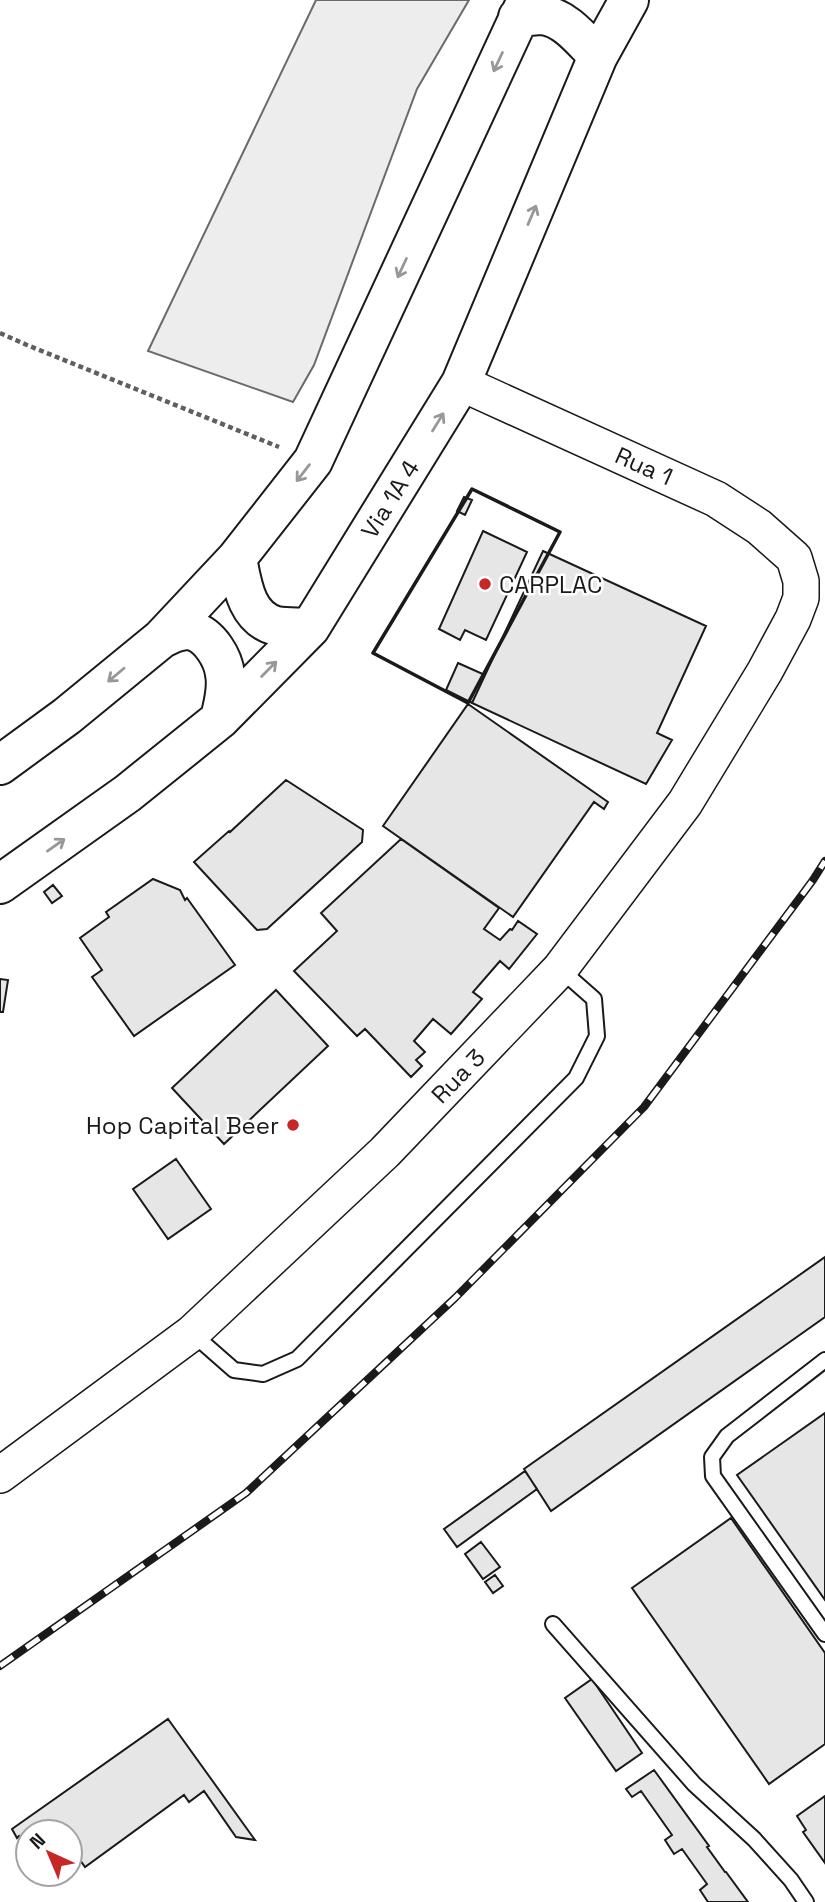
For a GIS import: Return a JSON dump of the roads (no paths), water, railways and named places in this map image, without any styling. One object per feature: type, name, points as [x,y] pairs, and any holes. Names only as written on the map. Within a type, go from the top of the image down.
[{"type":"main road","name":"Via 1A 4","points":[[0,884],[128,793],[220,719],[310,628],[461,383],[598,56],[629,0]]},
{"type":"main road","points":[[0,765],[67,716],[161,639],[237,558],[313,461],[523,9],[556,19],[570,28],[598,56]]},
{"type":"main road","points":[[237,558],[244,593],[260,618],[275,626],[310,628]]},
{"type":"main road","points":[[161,639],[176,631],[193,631],[209,642],[219,655],[226,675],[220,719]]},
{"type":"street","name":"Rua 1","points":[[461,383],[716,499],[776,540],[794,558],[801,581]]},
{"type":"street","name":"Rua 3","points":[[0,1475],[192,1333],[385,1152],[560,969],[685,803],[788,629],[800,598],[801,581]]},
{"type":"lane","points":[[192,1333],[234,1370],[263,1374],[297,1359],[576,1078],[597,1036],[594,999],[560,969]]},
{"type":"lane","points":[[825,1360],[727,1436],[712,1457],[713,1476],[825,1634]]},
{"type":"lane","points":[[553,1624],[694,1784],[754,1839],[791,1880],[806,1902]]},
{"type":"railway","points":[[0,1666],[246,1493],[455,1298],[644,1107],[825,861]]},
{"type":"place","name":"CARPLAC","points":[[485,584]]},
{"type":"place","name":"Hop Capital Beer","points":[[293,1125]]}]
